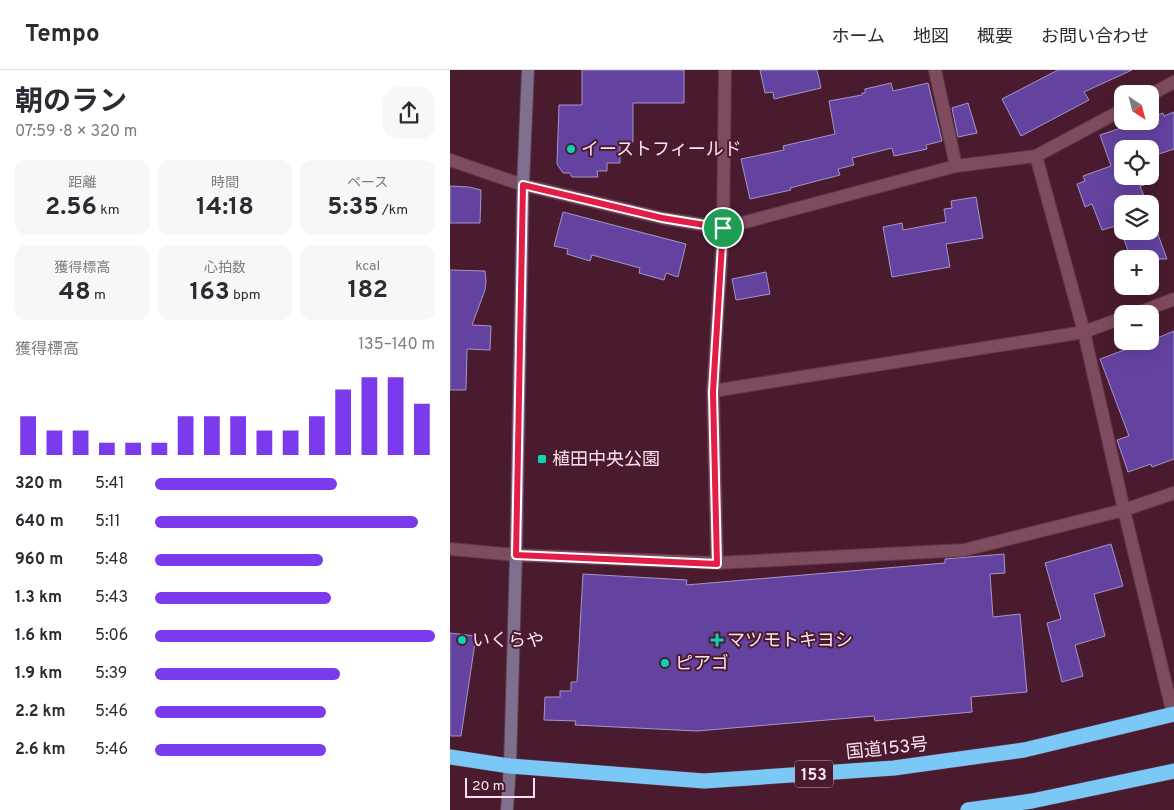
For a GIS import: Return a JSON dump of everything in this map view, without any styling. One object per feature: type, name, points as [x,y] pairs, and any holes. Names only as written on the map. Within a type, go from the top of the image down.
[{"type":"highway","name":"国道153号","points":[[450,757],[510,766],[704,781],[885,769],[1024,750],[1174,714]]},
{"type":"highway","points":[[968,810],[1032,800],[1174,771]]},
{"type":"street","points":[[507,810],[516,555],[523,185],[528,70]]},
{"type":"street","points":[[717,564],[713,392],[723,228],[725,70]]},
{"type":"street","points":[[936,70],[956,166]]},
{"type":"street","points":[[1159,90],[1174,82]]},
{"type":"street","points":[[450,160],[523,185],[662,218],[723,228],[956,166],[1036,156],[1114,114]]},
{"type":"street","points":[[1036,156],[1084,332],[1124,510],[1174,714]]},
{"type":"street","points":[[1159,305],[1174,300]]},
{"type":"street","points":[[713,392],[1084,332],[1114,321]]},
{"type":"street","points":[[450,549],[516,555],[717,564],[964,550],[1124,510],[1174,493]]},
{"type":"building","points":[[582,70],[684,70],[684,103],[633,103],[633,142],[620,142],[620,163],[607,163],[607,171],[597,171],[598,177],[572,177],[570,173],[563,173],[557,164],[559,105],[582,105]]},
{"type":"building","points":[[760,70],[817,70],[821,88],[774,99],[773,92],[765,93]]},
{"type":"building","points":[[1058,70],[1132,70],[1084,92],[1089,100],[1021,136],[1002,99]]},
{"type":"building","points":[[891,83],[893,91],[928,83],[942,141],[926,145],[927,149],[894,156],[892,148],[852,158],[854,165],[838,169],[840,175],[790,188],[791,190],[750,199],[741,159],[784,150],[783,146],[835,134],[829,101],[862,95],[862,93],[865,93],[865,89]]},
{"type":"building","points":[[968,103],[977,133],[958,137],[952,108]]},
{"type":"building","points":[[1174,112],[1174,149],[1159,154],[1159,140],[1114,140],[1114,185],[1144,185],[1140,186],[1144,195],[1114,195],[1114,226],[1102,230],[1092,204],[1085,207],[1077,184],[1085,181],[1083,176],[1111,166],[1100,135],[1115,130],[1159,130],[1159,115],[1163,113],[1164,116]]},
{"type":"building","points":[[450,186],[481,190],[480,223],[450,223]]},
{"type":"building","points":[[976,197],[983,238],[946,244],[950,267],[892,277],[883,227],[902,223],[903,230],[946,222],[944,209],[952,208],[951,201]]},
{"type":"building","points":[[563,212],[686,244],[678,277],[666,273],[664,280],[639,273],[640,268],[592,255],[590,261],[567,254],[568,249],[554,246]]},
{"type":"building","points":[[1159,237],[1167,259],[1159,259],[1159,250],[1128,250],[1124,240],[1159,240]]},
{"type":"building","points":[[450,270],[485,271],[485,290],[472,325],[491,326],[490,350],[467,349],[466,390],[450,390]]},
{"type":"building","points":[[766,272],[770,294],[736,300],[732,279]]},
{"type":"building","points":[[1174,331],[1174,459],[1152,467],[1151,464],[1128,472],[1117,440],[1129,436],[1100,359],[1124,350],[1159,350],[1159,337]]},
{"type":"building","points":[[1111,544],[1123,586],[1094,594],[1105,636],[1075,645],[1083,676],[1062,682],[1047,623],[1061,619],[1045,563]]},
{"type":"building","points":[[1004,554],[1005,573],[990,574],[993,617],[1020,614],[1027,692],[971,697],[972,712],[875,721],[874,716],[697,731],[575,725],[576,721],[544,720],[545,697],[560,697],[560,691],[571,691],[571,682],[577,682],[583,574],[687,580],[686,585],[945,563],[945,559]]},
{"type":"building","points":[[450,633],[476,636],[461,736],[450,736]]},
{"type":"place","name":"イーストフィールド","points":[[571,149]]},
{"type":"place","name":"植田中央公園","points":[[542,459]]},
{"type":"place","name":"いくらや","points":[[462,640]]},
{"type":"place","name":"マツモトキヨシ","points":[[717,640]]},
{"type":"place","name":"ピアゴ","points":[[665,663]]},
{"type":"route","points":[[523,185],[662,218],[723,228],[713,392],[717,564],[516,555],[523,185]]}]
